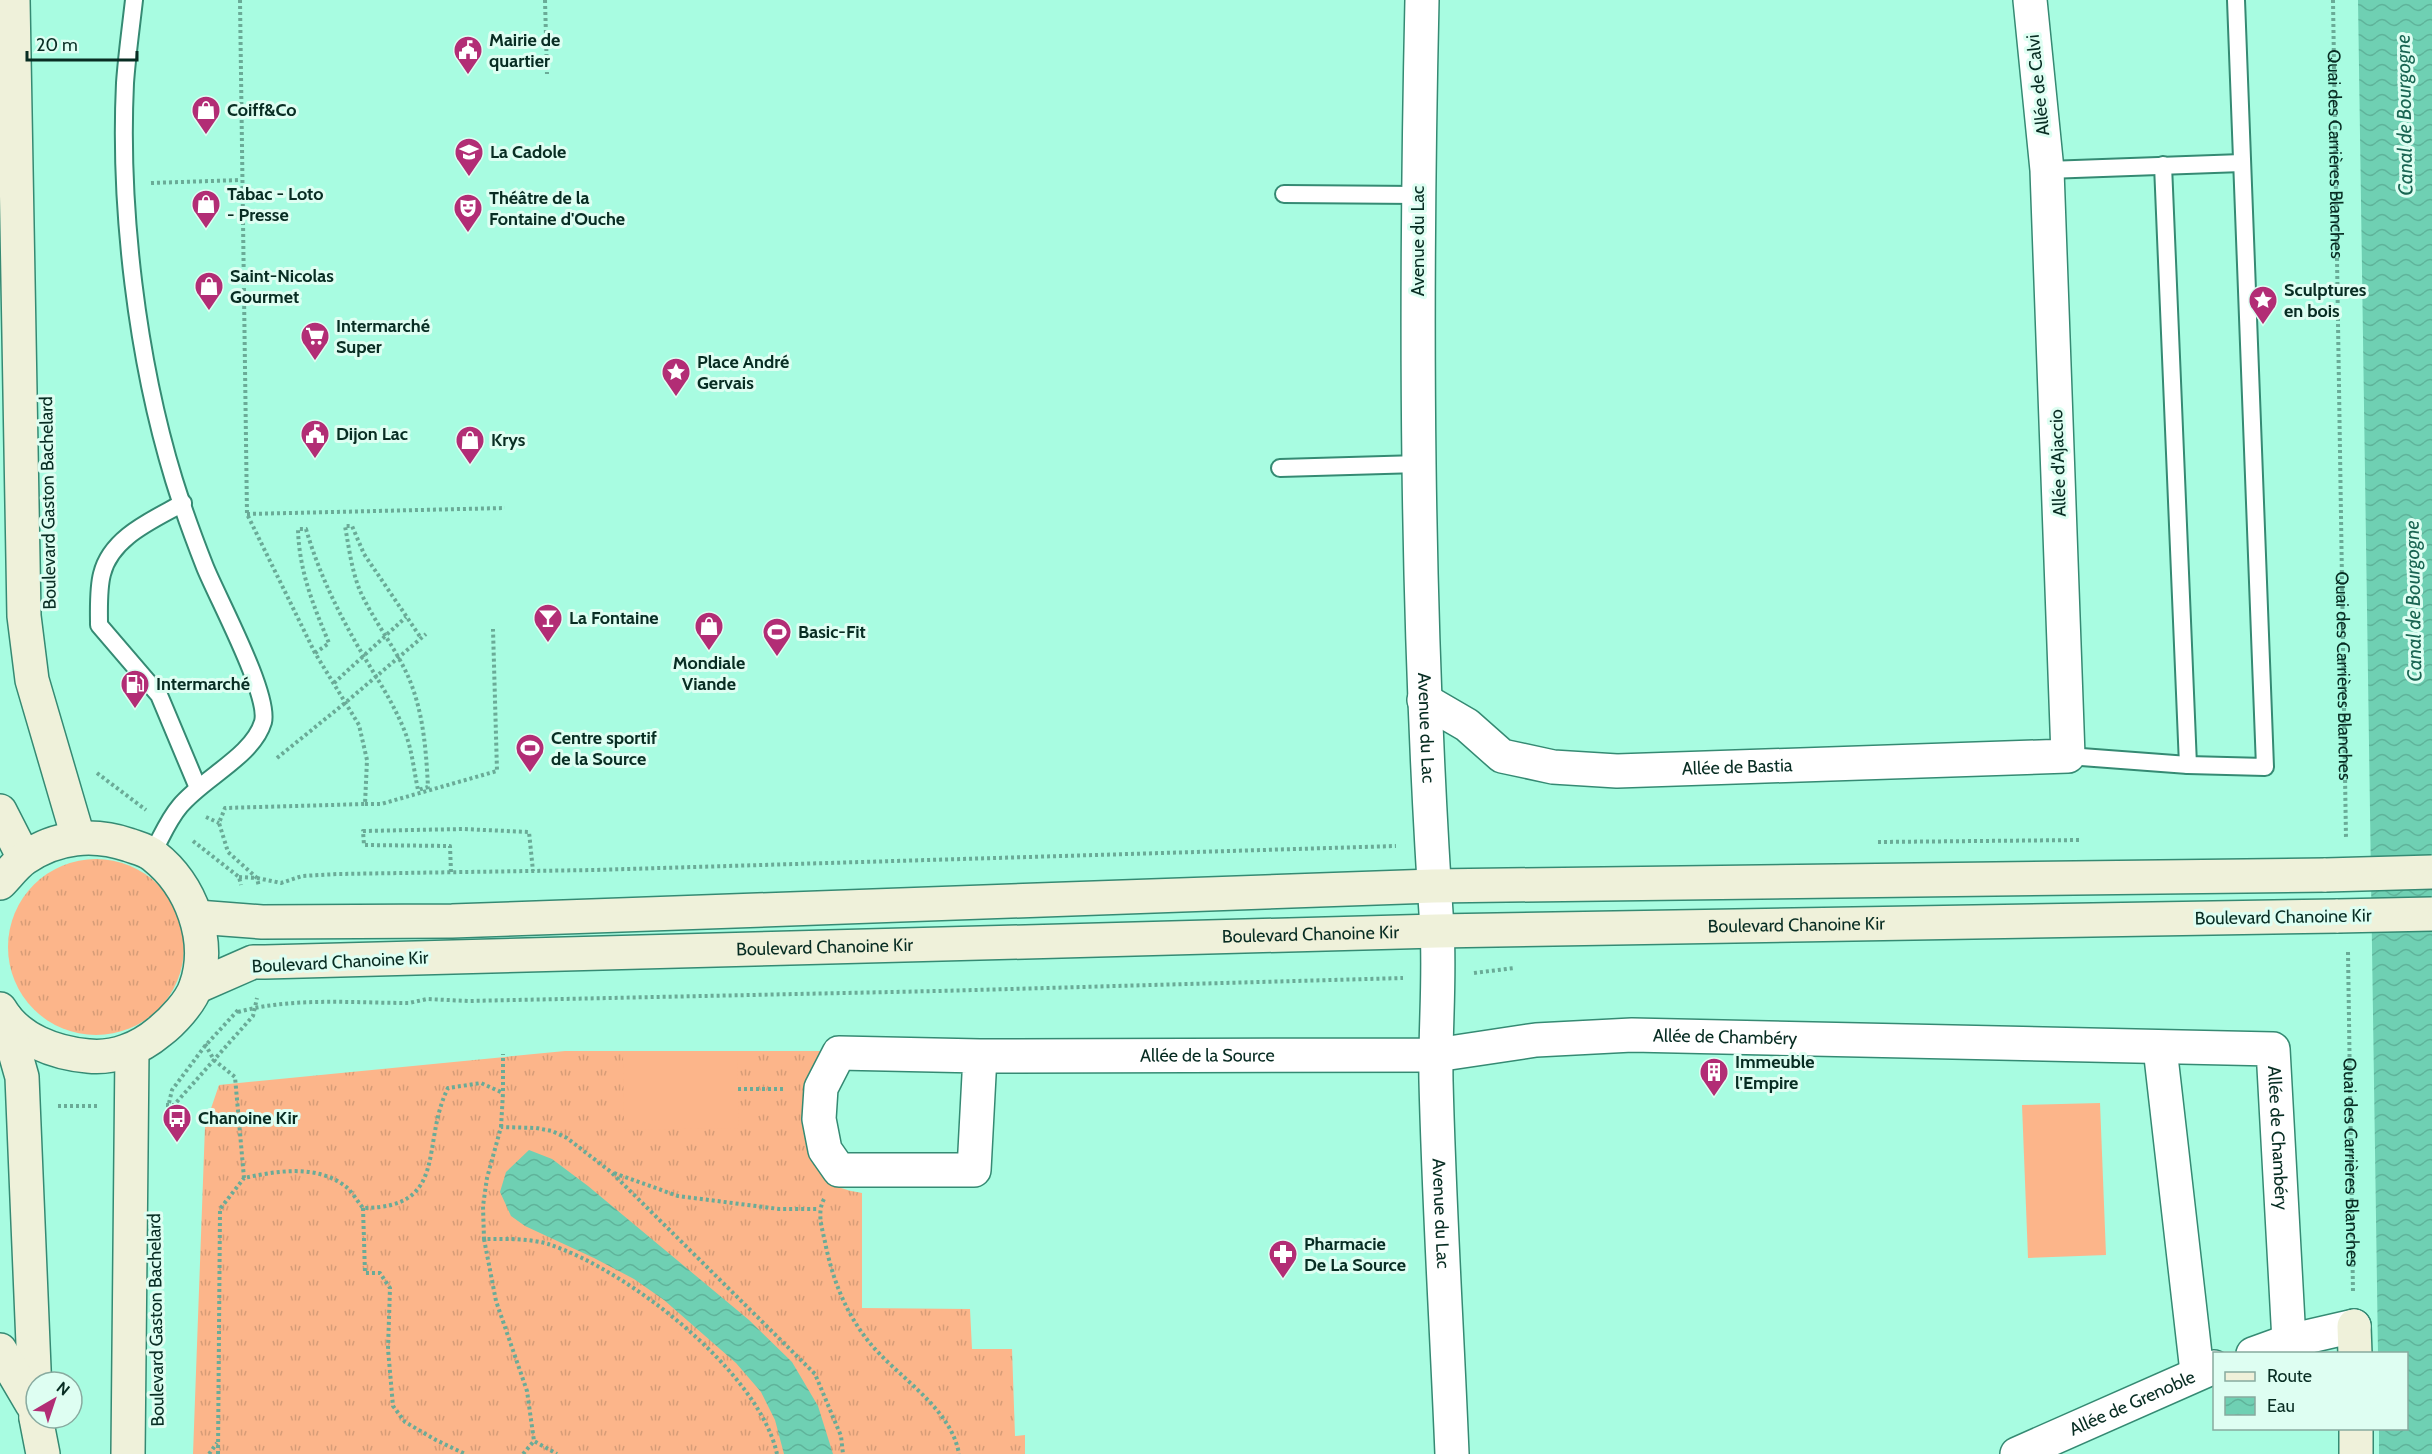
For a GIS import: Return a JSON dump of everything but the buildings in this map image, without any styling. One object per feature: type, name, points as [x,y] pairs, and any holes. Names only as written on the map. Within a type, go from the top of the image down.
[{"type":"main road","name":"Boulevard Gaston Bachelard","points":[[13,0],[24,616],[32,680],[78,837]]},
{"type":"main road","points":[[0,811],[24,858]]},
{"type":"main road","points":[[0,883],[24,858],[50,844],[78,837],[110,838],[152,854],[186,892],[197,918],[201,957],[196,987],[172,1021],[145,1044],[132,1050],[98,1057],[64,1054],[31,1040],[2,1013]]},
{"type":"main road","name":"Boulevard Chanoine Kir","points":[[197,918],[251,921],[525,919],[1432,886],[2290,876],[2432,872]]},
{"type":"main road","name":"Boulevard Chanoine Kir","points":[[196,987],[253,962],[1437,931],[2432,914]]},
{"type":"main road","points":[[2,1013],[22,1077],[34,1370]]},
{"type":"main road","name":"Boulevard Gaston Bachelard","points":[[128,1454],[132,1050]]},
{"type":"main road","points":[[1,1353],[24,1394]]},
{"type":"main road","points":[[39,1430],[43,1454]]},
{"type":"main road","points":[[2356,1430],[2356,1454]]},
{"type":"street","name":"Avenue du Lac","points":[[1422,0],[1418,195],[1419,464],[1424,700],[1432,886],[1437,931],[1436,1056],[1452,1454]]},
{"type":"street","name":"Allée de Calvi","points":[[2030,0],[2047,170]]},
{"type":"street","name":"Allée d'Ajaccio","points":[[2047,170],[2068,756]]},
{"type":"street","name":"Allée de Bastia","points":[[1424,700],[1467,725],[1502,756],[1553,766],[1617,771],[2068,756]]},
{"type":"street","name":"Allée de Chambéry","points":[[1436,1056],[1536,1040],[1632,1035],[2273,1049],[2289,1341]]},
{"type":"street","points":[[2160,1048],[2206,1370]]},
{"type":"street","name":"Allée de la Source","points":[[839,1170],[825,1150],[819,1119],[821,1088],[839,1053],[980,1056],[1436,1056]]},
{"type":"street","points":[[839,1170],[974,1170],[980,1056]]},
{"type":"street","points":[[2256,1352],[2289,1341],[2355,1340]]},
{"type":"street","name":"Allée de Grenoble","points":[[2017,1454],[2206,1370]]},
{"type":"lane","points":[[134,0],[125,83],[126,184],[132,273],[147,366],[174,480],[205,567],[259,690],[264,720],[254,742],[198,788],[179,807],[152,854]]},
{"type":"lane","points":[[2068,756],[2188,765],[2265,767],[2236,0]]},
{"type":"lane","points":[[2047,170],[2242,164]]},
{"type":"lane","points":[[2163,165],[2188,765]]},
{"type":"lane","points":[[1284,194],[1418,195]]},
{"type":"lane","points":[[1280,468],[1419,464]]},
{"type":"lane","points":[[183,503],[131,533],[112,551],[101,574],[99,625],[159,695],[198,788]]},
{"type":"path","points":[[545,0],[547,74]]},
{"type":"path","name":"Quai des Carrières Blanches","points":[[2333,0],[2347,848]]},
{"type":"path","points":[[126,184],[241,180]]},
{"type":"path","points":[[247,514],[504,508]]},
{"type":"path","points":[[315,653],[328,643],[302,572],[298,529],[306,529],[320,573],[334,604],[377,676],[406,734],[418,790],[428,787],[426,745],[418,702],[398,658],[360,591],[350,556],[345,526],[352,526],[364,554],[421,638]]},
{"type":"path","points":[[334,683],[406,617]]},
{"type":"path","points":[[364,804],[381,804],[497,771],[493,629]]},
{"type":"path","points":[[276,758],[426,633]]},
{"type":"path","points":[[91,768],[112,786],[205,848],[239,877],[251,921]]},
{"type":"path","points":[[225,808],[231,801]]},
{"type":"path","points":[[451,872],[450,846],[364,845],[363,831],[529,832],[533,871]]},
{"type":"path","name":"Quai des Carrières Blanches","points":[[2348,944],[2355,1340]]},
{"type":"path","points":[[168,1117],[172,1090],[205,1046],[238,1011],[253,962]]},
{"type":"path","points":[[238,1011],[255,1007],[294,1004],[409,1003],[427,999],[938,992],[1437,977],[1519,967]]},
{"type":"path","points":[[196,987],[205,1046],[214,1060],[235,1077],[244,1178]]},
{"type":"path","points":[[503,1054],[501,1127],[487,1178],[483,1206],[484,1239],[496,1301],[527,1391],[534,1441],[523,1454]]},
{"type":"path","points":[[363,1208],[382,1208],[399,1204],[415,1193],[427,1177],[440,1106],[448,1088],[481,1083],[503,1093]]},
{"type":"path","points":[[738,1089],[821,1088]]},
{"type":"path","points":[[501,1127],[552,1131],[567,1138],[611,1172],[815,1374],[841,1436],[843,1454]]},
{"type":"path","points":[[218,1454],[220,1209],[244,1178],[303,1170],[325,1176],[345,1186],[363,1208],[365,1273],[380,1273],[390,1288],[388,1348],[393,1406],[405,1422],[465,1454]]},
{"type":"path","points":[[839,1170],[819,1209],[833,1278],[848,1312],[870,1343],[925,1397],[956,1438],[959,1454]]},
{"type":"path","points":[[611,1172],[678,1196],[779,1209],[819,1209]]},
{"type":"path","points":[[484,1239],[514,1239],[545,1243],[580,1256],[635,1290],[674,1319],[721,1361],[751,1396],[773,1434],[777,1454]]},
{"type":"path","points":[[534,1441],[556,1454]]},
{"type":"path","points":[[208,1454],[217,1443]]},
{"type":"green space","points":[[96,859],[130,866],[145,874],[158,885],[169,898],[177,913],[184,947],[177,981],[169,996],[158,1009],[145,1020],[130,1028],[96,1035],[62,1028],[47,1020],[34,1009],[23,996],[15,981],[8,947],[15,913],[23,898],[34,885],[47,874],[62,866]]},
{"type":"green space","points":[[565,1051],[843,1051],[813,1160],[832,1184],[862,1193],[862,1308],[970,1309],[972,1349],[1012,1349],[1015,1436],[1025,1435],[1025,1454],[193,1454],[205,1126],[219,1085]]},
{"type":"green space","points":[[623,1051],[737,1051],[739,1128],[624,1130]]},
{"type":"green space","points":[[2100,1103],[2106,1255],[2028,1258],[2022,1105]]},
{"type":"water","name":"Canal de Bourgogne","points":[[2358,0],[2432,0],[2432,1454],[2379,1454],[2379,1430],[2408,1430],[2408,1352],[2378,1352]]},
{"type":"water","points":[[529,1150],[552,1159],[588,1186],[749,1320],[792,1362],[818,1406],[833,1454],[784,1454],[775,1420],[761,1392],[736,1363],[664,1300],[634,1279],[525,1226],[511,1216],[500,1192],[506,1172]]},
{"type":"place","name":"Mairie de quartier","points":[[468,76]]},
{"type":"place","name":"Coiff&Co","points":[[206,136]]},
{"type":"place","name":"La Cadole","points":[[469,178]]},
{"type":"place","name":"Tabac - Loto - Presse","points":[[206,230]]},
{"type":"place","name":"Théâtre de la Fontaine d'Ouche","points":[[468,234]]},
{"type":"place","name":"Saint-Nicolas Gourmet","points":[[209,312]]},
{"type":"place","name":"Sculptures en bois","points":[[2263,326]]},
{"type":"place","name":"Intermarché Super","points":[[315,362]]},
{"type":"place","name":"Place André Gervais","points":[[676,398]]},
{"type":"place","name":"Dijon Lac","points":[[315,460]]},
{"type":"place","name":"Krys","points":[[470,466]]},
{"type":"place","name":"La Fontaine","points":[[548,644]]},
{"type":"place","name":"Mondiale Viande","points":[[709,652]]},
{"type":"place","name":"Basic-Fit","points":[[777,658]]},
{"type":"place","name":"Intermarché","points":[[135,710]]},
{"type":"place","name":"Centre sportif de la Source","points":[[530,774]]},
{"type":"place","name":"Immeuble l'Empire","points":[[1714,1098]]},
{"type":"place","name":"Chanoine Kir","points":[[177,1144]]},
{"type":"place","name":"Pharmacie De La Source","points":[[1283,1280]]}]
